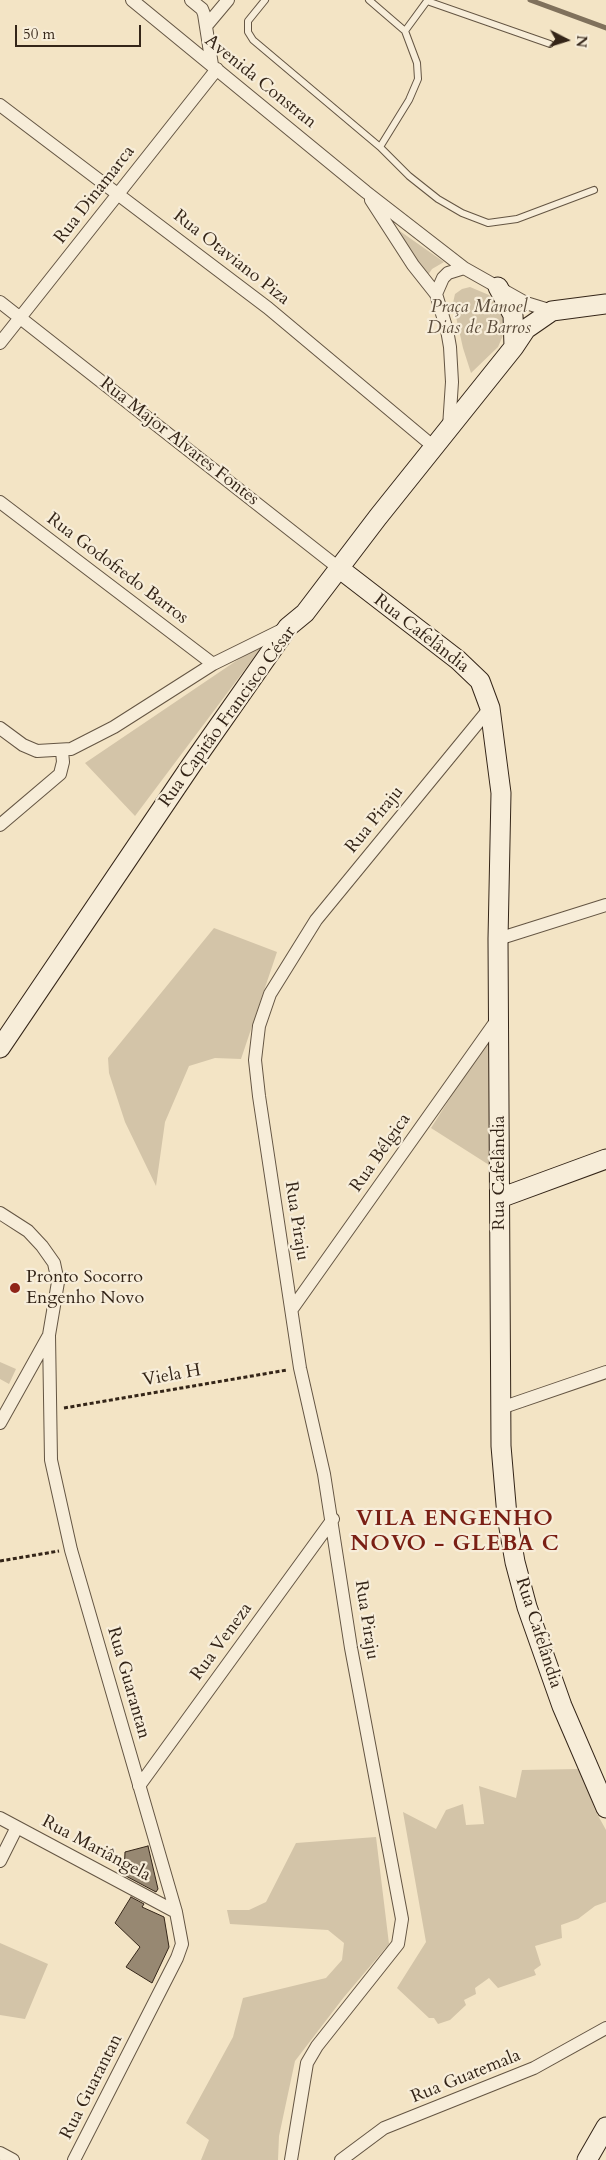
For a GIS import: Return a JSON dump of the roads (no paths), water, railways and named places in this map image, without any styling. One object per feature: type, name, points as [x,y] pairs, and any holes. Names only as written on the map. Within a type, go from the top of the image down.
[{"type":"street","name":"Avenida Constran","points":[[132,0],[366,192],[464,268],[526,302],[552,311]]},
{"type":"street","points":[[191,0],[202,9],[207,24],[214,67]]},
{"type":"street","points":[[207,24],[228,0]]},
{"type":"street","name":"Rua Dinamarca","points":[[0,343],[119,193],[214,67]]},
{"type":"street","name":"Rua Otaviano Piza","points":[[0,105],[119,193],[268,308],[434,447]]},
{"type":"street","name":"Avenida Constran","points":[[366,192],[413,265],[436,294],[450,347],[452,382],[449,427]]},
{"type":"street","points":[[436,294],[443,278],[448,273],[464,268]]},
{"type":"street","points":[[498,287],[509,304],[513,315],[514,347]]},
{"type":"street","name":"Rua Major Alvares Fontes","points":[[0,302],[357,583]]},
{"type":"street","points":[[552,311],[606,304]]},
{"type":"street","name":"Rua Capitão Francisco César","points":[[0,1048],[192,764],[288,627],[305,613],[449,427],[514,347],[526,329],[552,311]]},
{"type":"street","name":"Rua Godofredo Barros","points":[[0,502],[213,664]]},
{"type":"street","name":"Rua Cafelândia","points":[[357,583],[458,660],[480,681],[490,708],[501,794],[498,939],[501,1446],[507,1516],[527,1607],[562,1706],[606,1808]]},
{"type":"street","points":[[0,728],[24,745],[37,750],[62,751],[71,749],[93,739],[213,664],[288,627]]},
{"type":"street","name":"Rua Piraju","points":[[291,2160],[307,2063],[317,2046],[393,1952],[402,1934],[401,1906],[352,1648],[333,1519],[318,1441],[300,1368],[257,1078],[255,1060],[259,1026],[270,994],[316,920],[490,708]]},
{"type":"street","points":[[0,825],[60,774],[63,762],[62,751]]},
{"type":"street","points":[[498,939],[606,905]]},
{"type":"street","name":"Rua Bélgica","points":[[292,1309],[499,1017]]},
{"type":"street","points":[[500,1198],[606,1159]]},
{"type":"street","name":"Rua Guarantan","points":[[0,1213],[28,1231],[54,1263],[58,1282],[50,1335],[49,1411],[51,1460],[71,1550],[176,1912],[182,1944],[178,1958],[74,2160]]},
{"type":"street","points":[[0,1423],[50,1335]]},
{"type":"street","points":[[501,1408],[606,1372]]},
{"type":"street","name":"Rua Veneza","points":[[139,1786],[333,1519]]},
{"type":"street","name":"Rua Mariângela","points":[[0,1818],[176,1912]]},
{"type":"street","points":[[0,1861],[17,1827]]},
{"type":"street","name":"Rua Guatemala","points":[[341,2160],[384,2128],[534,2068],[606,2028]]},
{"type":"street","points":[[587,2160],[606,2126]]},
{"type":"street","points":[[0,2153],[13,2160]]},
{"type":"lane","points":[[265,0],[248,21],[248,32],[253,40],[380,147],[409,176],[438,199],[462,213],[488,223],[517,219],[594,190]]},
{"type":"lane","points":[[368,0],[405,31],[417,63],[418,79],[409,100],[380,147]]},
{"type":"lane","points":[[405,31],[427,0],[550,44]]},
{"type":"waterway","points":[[530,0],[606,28]]},
{"type":"place","name":"Pronto Socorro Engenho Novo","points":[[15,1288]]},
{"type":"district","name":"VILA ENGENHO NOVO - GLEBA C","points":[[455,1532]]},
{"type":"park label","name":"Praça Manoel Dias de Barros","points":[[479,318]]}]
